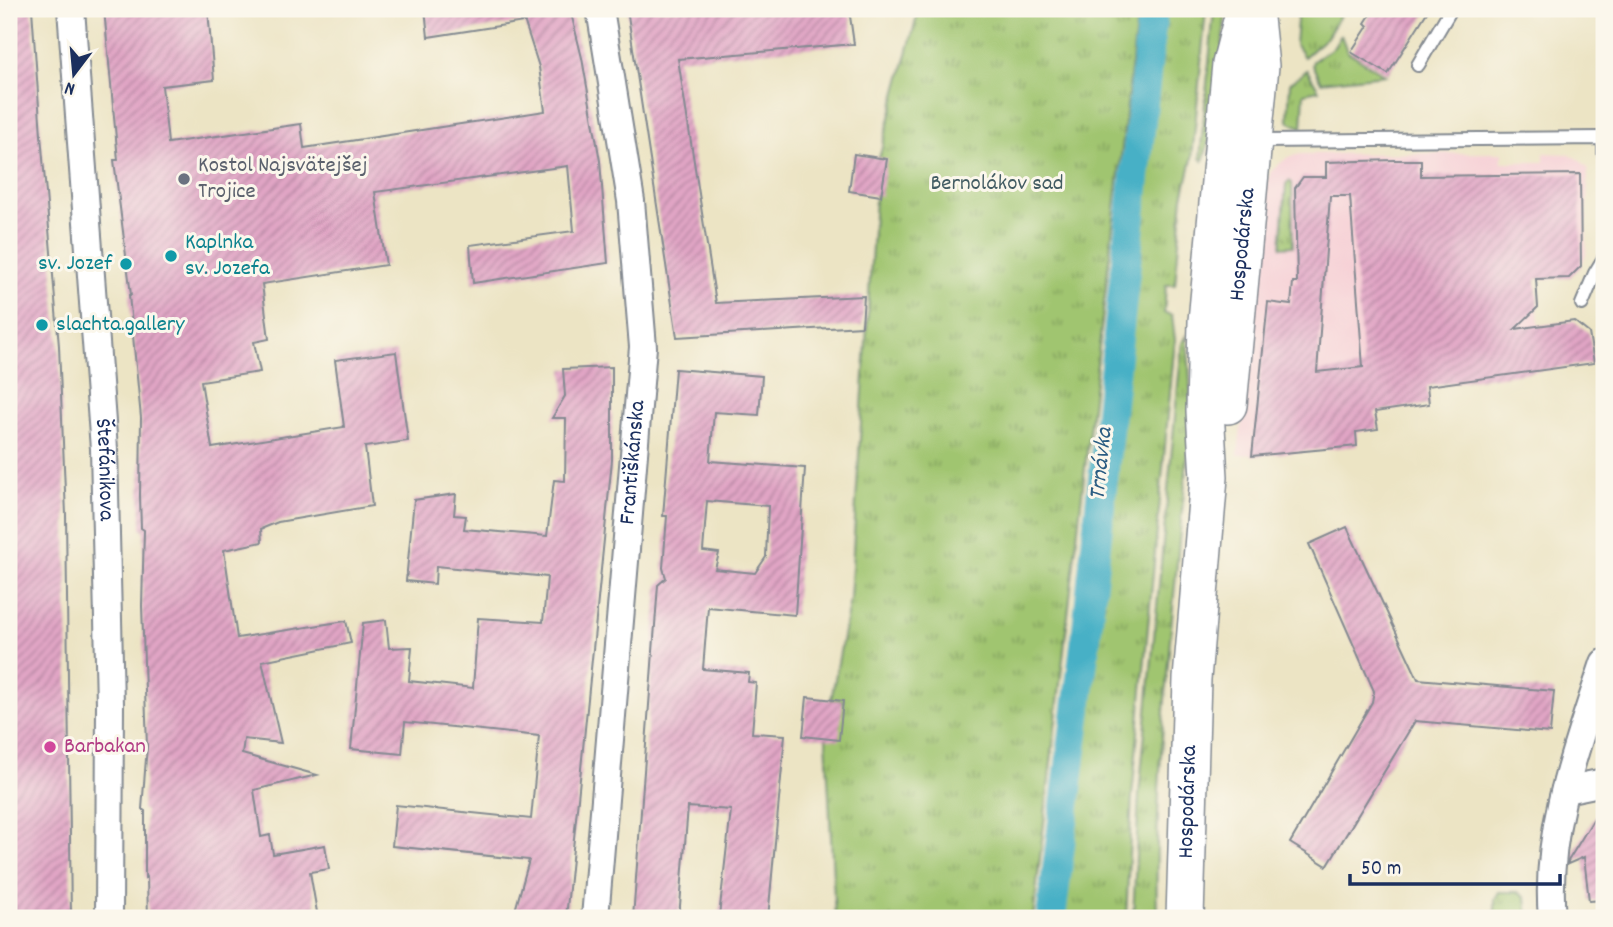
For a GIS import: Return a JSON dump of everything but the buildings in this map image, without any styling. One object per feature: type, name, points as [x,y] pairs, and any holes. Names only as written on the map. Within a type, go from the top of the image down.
[{"type":"street","name":"Františkánska","points":[[595,918],[642,347],[631,201],[600,9]]},
{"type":"street","name":"Hospodárska","points":[[1185,918],[1192,679],[1209,477],[1205,411],[1212,266],[1231,64],[1245,9]]},
{"type":"street","name":"Hospodárska","points":[[1209,477],[1227,412],[1260,66],[1254,9]]},
{"type":"street","name":"Štefánikova","points":[[72,15],[104,449],[110,704],[109,918]]},
{"type":"street","points":[[1552,918],[1549,887],[1553,847],[1565,790],[1604,663]]},
{"type":"street","points":[[1565,790],[1604,782]]},
{"type":"lane","points":[[1418,65],[1451,9]]},
{"type":"lane","points":[[1253,141],[1604,138],[1604,154]]},
{"type":"lane","points":[[1582,304],[1604,258]]},
{"type":"shaded area","points":[[1502,153],[1502,162],[1544,162],[1544,153],[1568,154],[1580,160],[1588,169],[1586,255],[1581,266],[1568,278],[1536,279],[1539,325],[1574,321],[1589,333],[1593,361],[1604,362],[1427,386],[1429,404],[1376,412],[1378,429],[1356,432],[1357,446],[1238,455],[1266,186],[1271,171],[1288,157],[1301,154]]},
{"type":"green space","name":"Bernolákov sad","points":[[919,9],[1138,9],[1033,918],[835,918],[826,738],[843,701],[831,700],[850,599],[877,166]]},
{"type":"green space","points":[[1167,9],[1206,9],[1192,159],[1183,197],[1175,285],[1166,285],[1164,313],[1172,315],[1175,340],[1132,796],[1126,918],[1062,918]]},
{"type":"green space","points":[[1214,9],[1226,9],[1216,116],[1203,161],[1200,158]]},
{"type":"green space","points":[[1298,9],[1344,9],[1327,37],[1304,57],[1295,44]]},
{"type":"green space","points":[[1341,35],[1347,51],[1385,75],[1321,82],[1312,65],[1313,61],[1334,47]]},
{"type":"green space","points":[[1307,70],[1319,90],[1304,93],[1302,128],[1288,121],[1290,83]]},
{"type":"green space","points":[[1289,181],[1292,183],[1293,246],[1281,247],[1286,184]]},
{"type":"green space","points":[[1186,336],[1190,417],[1162,735],[1157,827],[1157,918],[1133,918],[1139,795],[1182,343]]},
{"type":"green space","points":[[1499,892],[1518,892],[1526,898],[1528,918],[1495,918],[1495,899]]},
{"type":"waterway","name":"Trnávka","points":[[1051,918],[1087,629],[1153,9]]},
{"type":"place","name":"Kostol Najsvätejšej Trojice","points":[[184,179]]},
{"type":"place","name":"Kaplnka sv. Jozefa","points":[[171,256]]},
{"type":"place","name":"sv. Jozef","points":[[126,264]]},
{"type":"place","name":"slachta.gallery","points":[[42,325]]},
{"type":"place","name":"Barbakan","points":[[50,747]]}]
